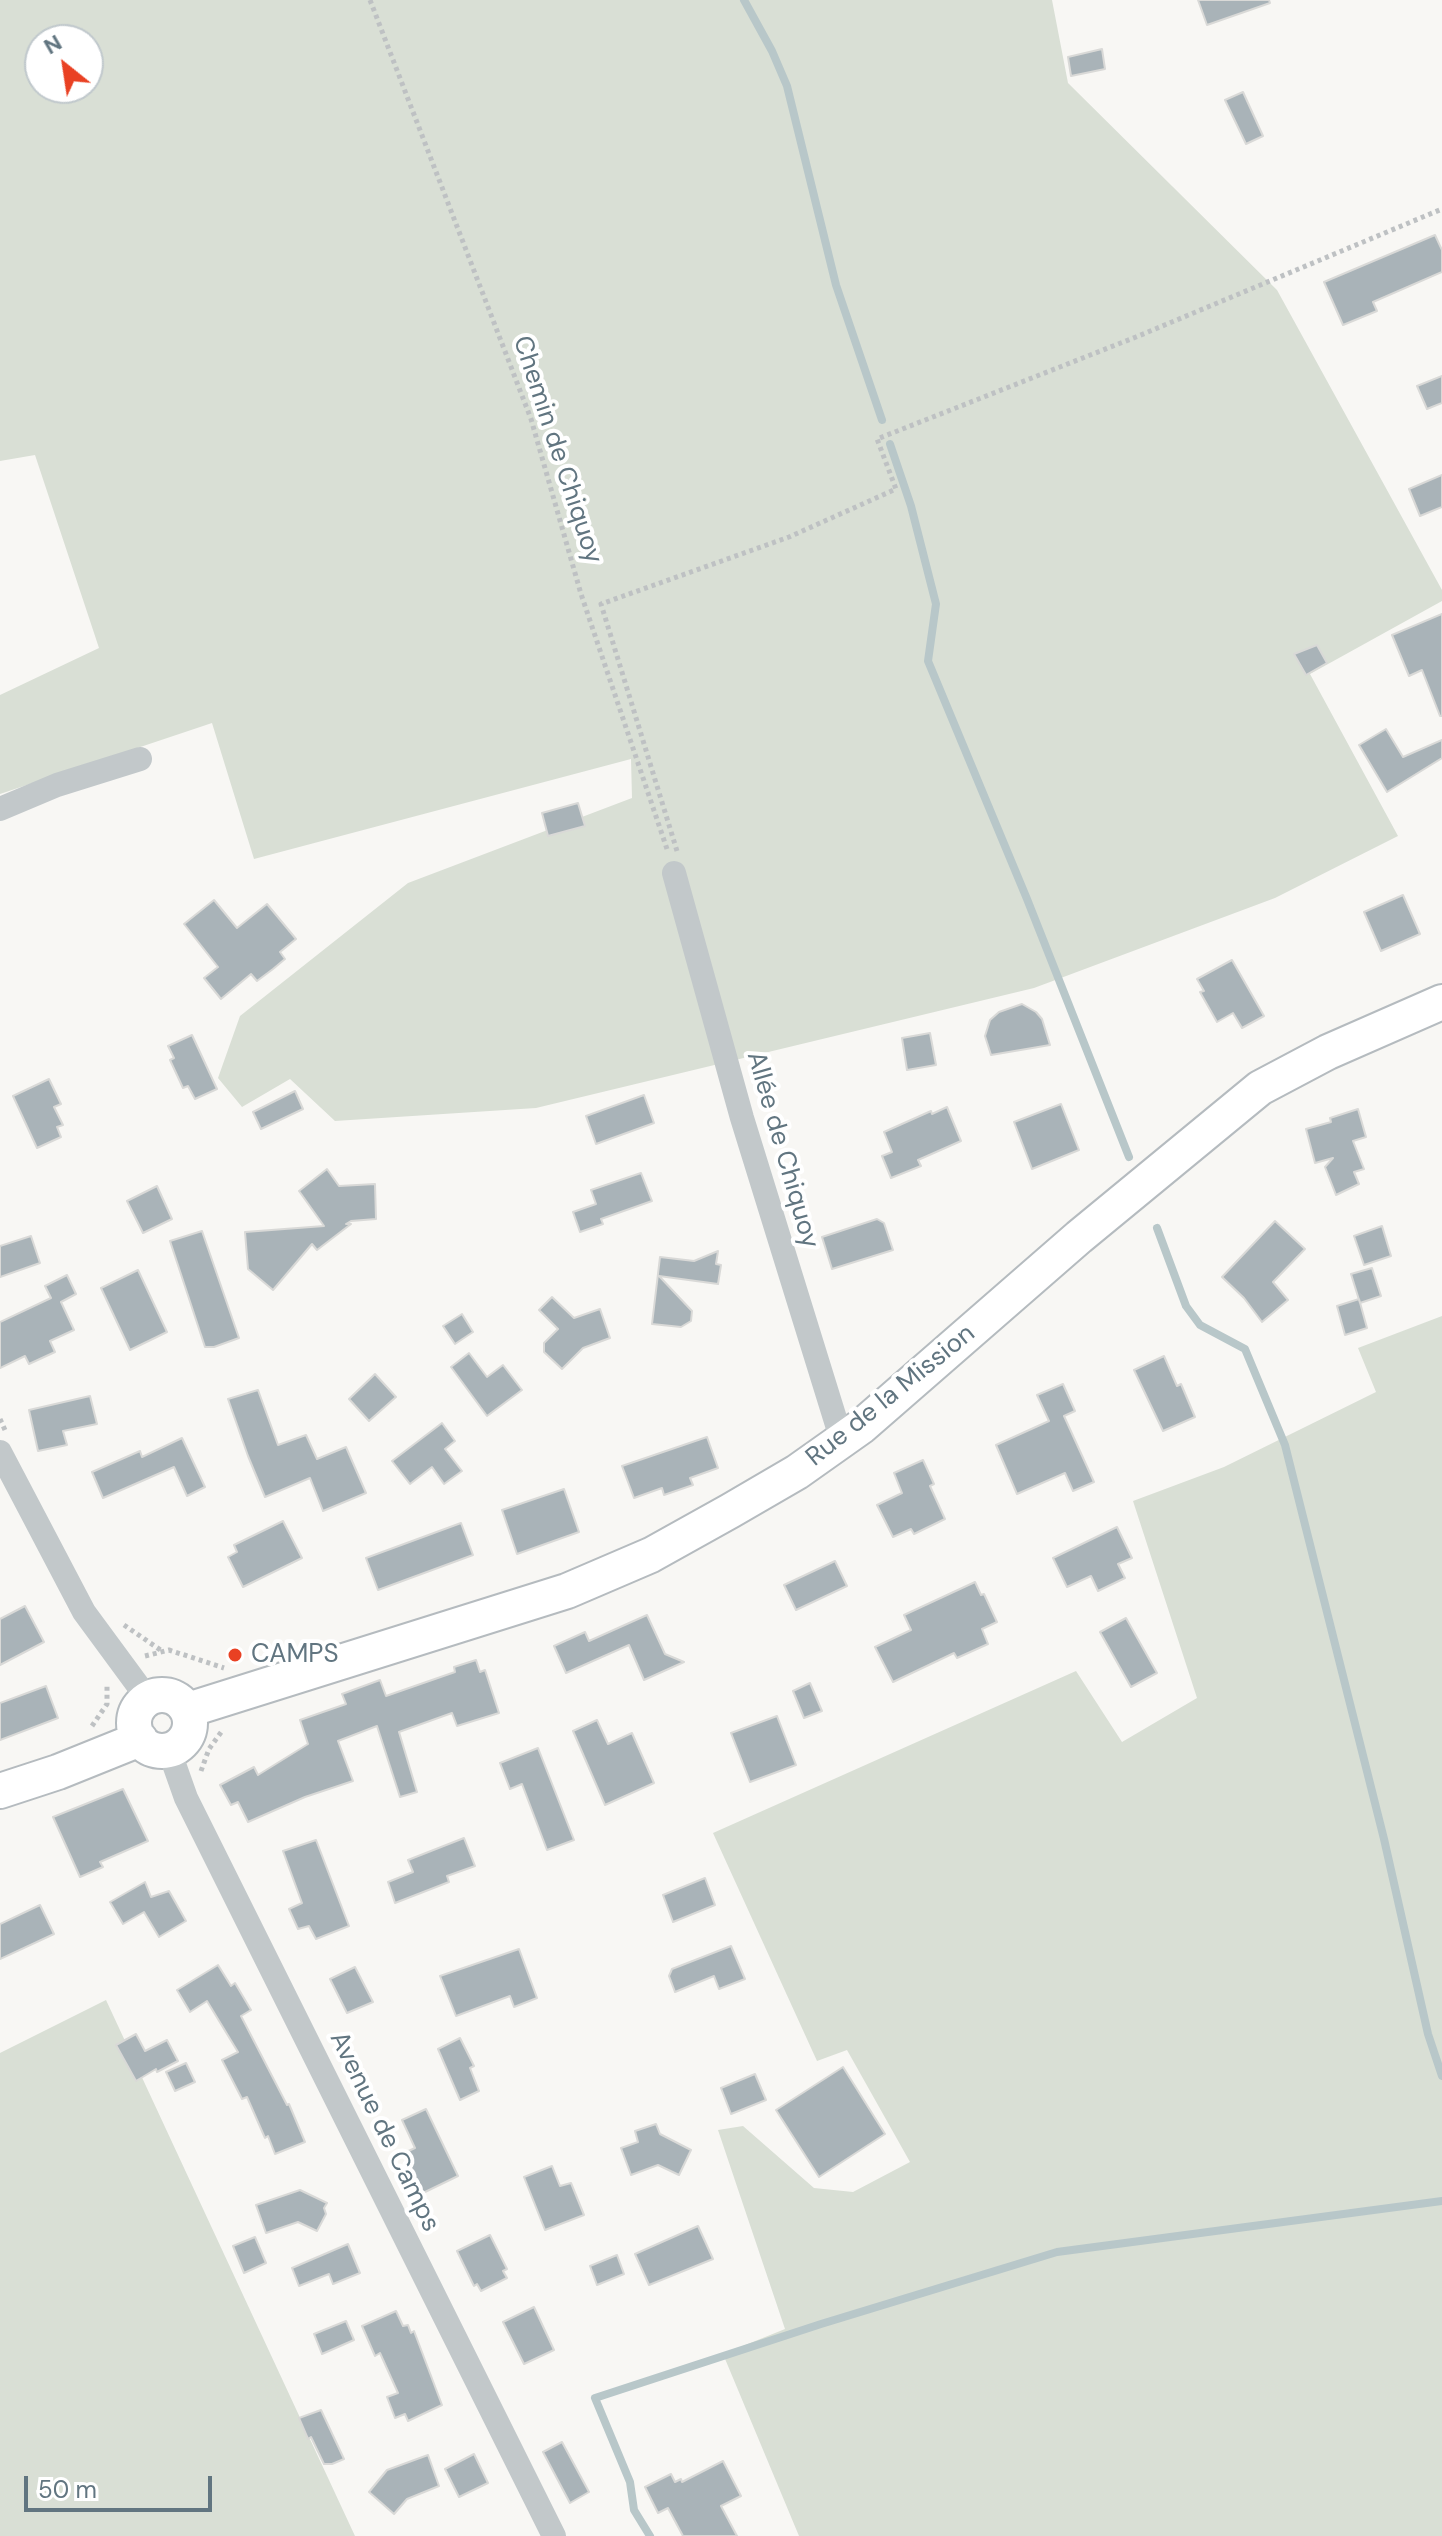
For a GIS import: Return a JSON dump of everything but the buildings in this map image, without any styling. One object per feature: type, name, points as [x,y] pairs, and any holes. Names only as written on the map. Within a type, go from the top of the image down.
[{"type":"main road","name":"Rue de la Mission","points":[[188,1710],[567,1591],[651,1555],[797,1472],[862,1426],[1079,1237],[1260,1088],[1328,1052],[1442,1002]]},
{"type":"main road","points":[[0,1791],[154,1745],[177,1747],[188,1734],[190,1718],[188,1710],[175,1697],[166,1695],[148,1699],[136,1712],[135,1731],[154,1745]]},
{"type":"street","points":[[0,809],[57,785],[140,759]]},
{"type":"street","name":"Allée de Chiquoy","points":[[674,873],[742,1118],[842,1441]]},
{"type":"street","points":[[0,1452],[84,1612],[148,1699]]},
{"type":"street","name":"Avenue de Camps","points":[[154,1745],[186,1798],[554,2536]]},
{"type":"path","name":"Chemin de Chiquoy","points":[[370,0],[531,419],[581,594],[674,873]]},
{"type":"shaded area","points":[[0,0],[1052,0],[1068,83],[1277,290],[1442,590],[1442,601],[1310,674],[1398,836],[1275,898],[1034,988],[536,1108],[335,1121],[290,1079],[242,1107],[218,1078],[240,1016],[408,883],[632,798],[631,759],[254,859],[212,723],[0,794],[0,695],[99,648],[35,455],[0,461]]},
{"type":"shaded area","points":[[1442,1316],[1442,2536],[799,2536],[723,2354],[785,2329],[718,2130],[743,2126],[814,2188],[853,2192],[910,2162],[847,2050],[817,2061],[713,1833],[1076,1671],[1122,1742],[1197,1698],[1133,1501],[1224,1467],[1376,1392],[1358,1348]]},
{"type":"shaded area","points":[[106,2000],[355,2536],[0,2536],[0,2053]]},
{"type":"waterway","points":[[744,0],[787,86],[836,285],[882,420]]},
{"type":"waterway","points":[[890,444],[911,506],[936,604],[928,661],[1129,1157]]},
{"type":"waterway","points":[[1157,1228],[1186,1306],[1200,1325],[1245,1349],[1285,1445],[1384,1839],[1428,2034],[1442,2076]]},
{"type":"waterway","points":[[650,2536],[634,2510],[630,2482],[595,2398],[821,2324],[1057,2252],[1442,2201]]},
{"type":"place","name":"CAMPS","points":[[235,1655]]}]
